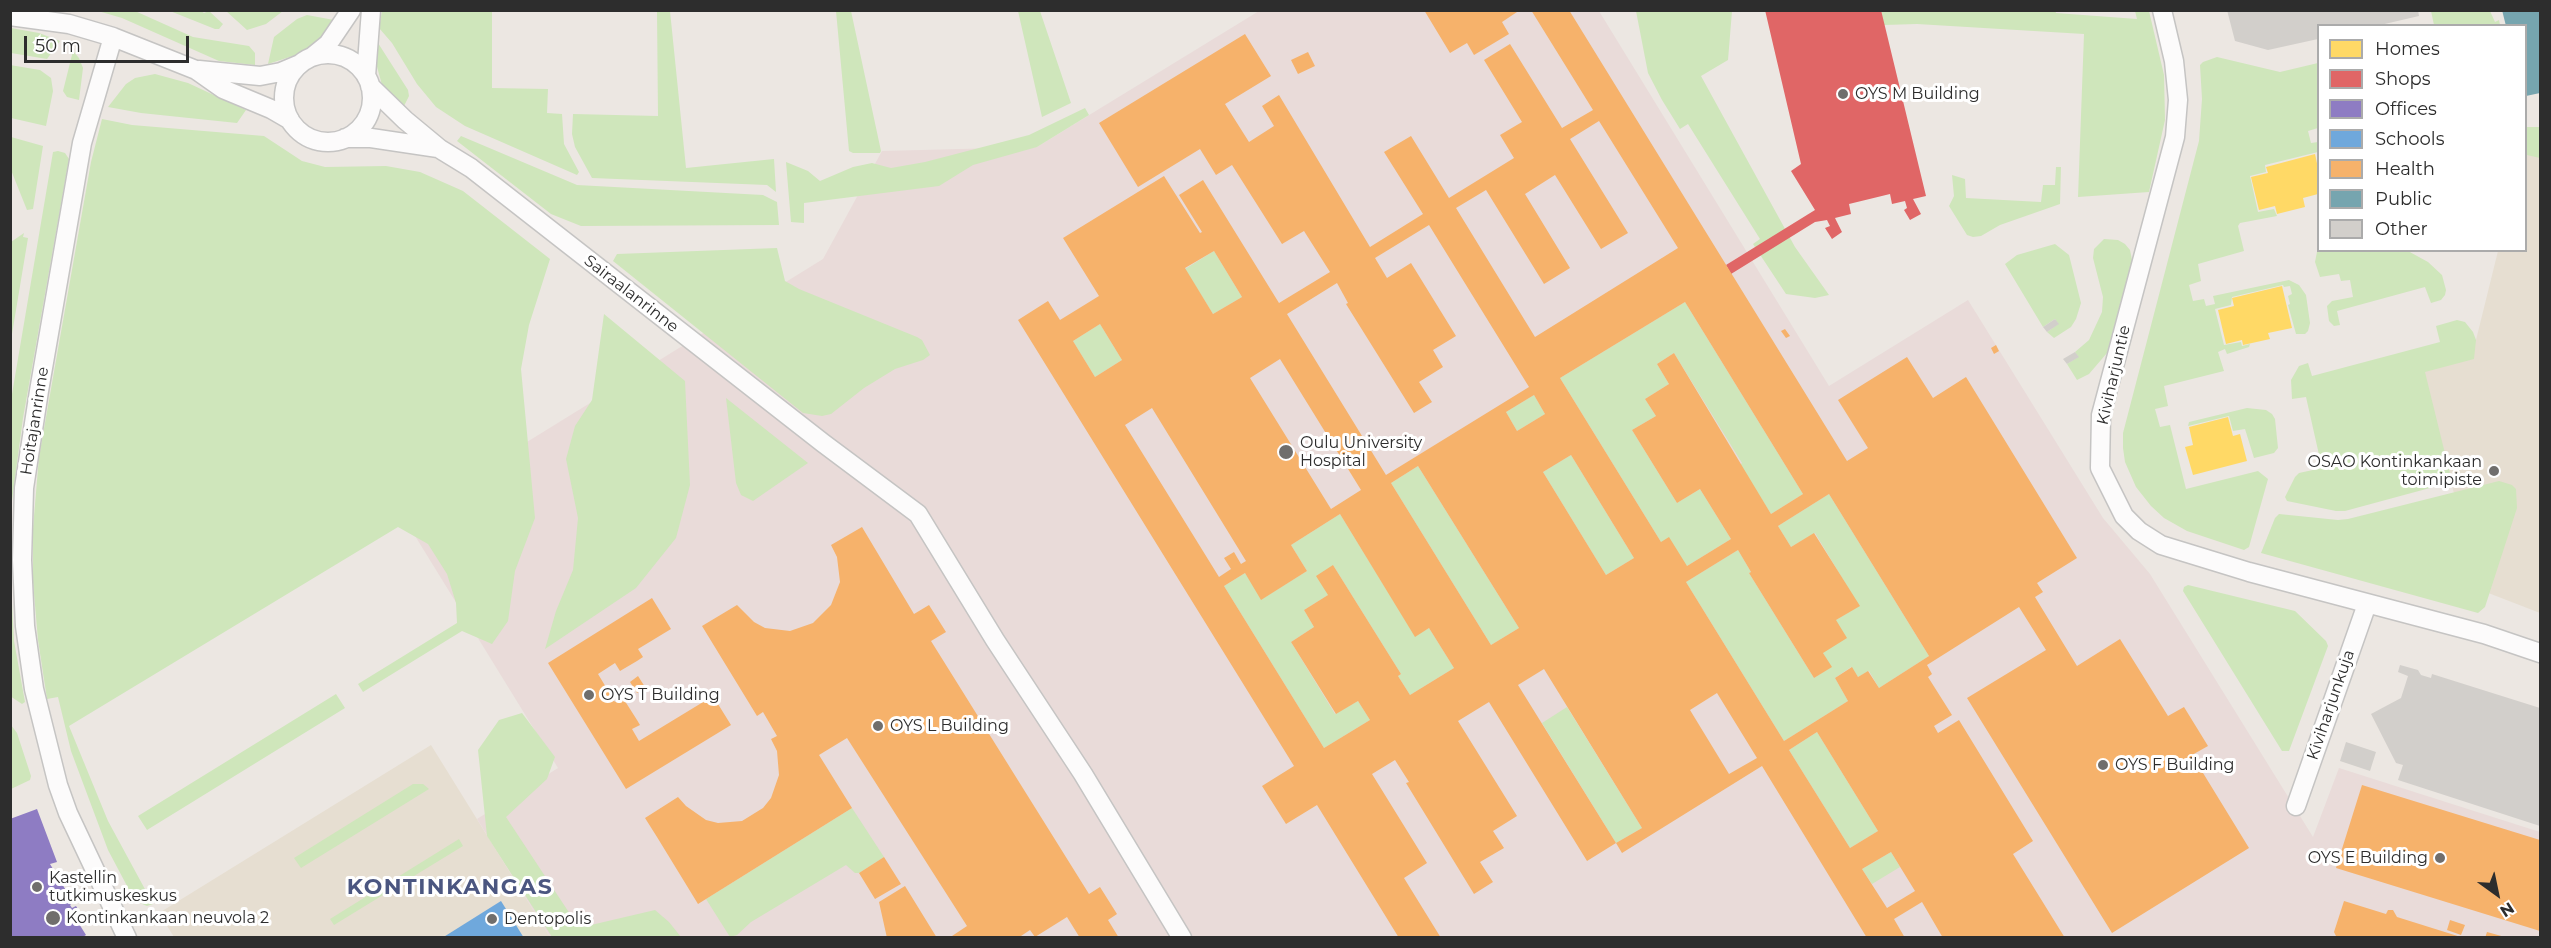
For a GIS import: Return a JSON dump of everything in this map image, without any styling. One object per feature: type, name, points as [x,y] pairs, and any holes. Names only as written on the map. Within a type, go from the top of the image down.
[{"type":"street","points":[[290,120],[284,97],[291,73],[328,44],[351,10]]},
{"type":"street","points":[[10,16],[69,24],[113,37],[196,70],[223,88],[290,120],[298,130],[314,139],[333,141],[345,138],[355,131],[367,116],[372,98],[368,81],[372,10]]},
{"type":"street","name":"Kiviharjuntie","points":[[2162,10],[2174,61],[2178,100],[2175,137],[2101,415],[2100,468],[2124,516],[2139,531],[2161,545],[2367,604],[2484,634],[2541,653]]},
{"type":"street","name":"Hoitajanrinne","points":[[113,37],[82,143],[24,488],[22,560],[25,627],[34,688],[58,785],[72,823],[127,938]]},
{"type":"street","points":[[196,70],[260,76],[281,72],[306,60],[336,55],[358,66],[368,81]]},
{"type":"street","name":"Sairaalanrinne","points":[[368,81],[405,120],[440,149],[471,168],[820,441],[918,514],[995,640],[1083,774],[1182,938]]},
{"type":"street","name":"Sairaalanrinne","points":[[345,138],[371,138],[440,149]]},
{"type":"street","name":"Kiviharjunkuja","points":[[2296,806],[2367,604]]},
{"type":"shaded area","name":"Oulu University Hospital","points":[[1259,11],[1599,11],[1829,386],[1968,300],[2103,518],[2150,574],[2313,837],[2339,768],[2540,832],[2540,937],[550,937],[477,819],[558,768],[404,518],[823,259],[882,151],[1037,147]]},
{"type":"shaded area","name":"OSAO Kontinkankaan toimipiste","points":[[2540,142],[2540,613],[2478,589],[2419,354],[2476,340],[2498,252],[2527,252],[2527,143]]},
{"type":"shaded area","points":[[431,745],[550,937],[174,937],[159,913]]},
{"type":"green space","points":[[2055,10],[2056,13],[2137,19],[2135,11],[2149,11],[2164,75],[2165,120],[2149,192],[2078,197],[2084,34],[1917,24],[1884,25],[1881,11]]},
{"type":"green space","points":[[98,11],[135,11],[193,37],[249,46],[255,53],[255,65],[219,61],[122,18]]},
{"type":"green space","points":[[170,11],[201,11],[204,13],[209,11],[223,24],[219,29],[215,29]]},
{"type":"green space","points":[[226,11],[283,11],[266,24],[247,30]]},
{"type":"green space","points":[[382,11],[492,11],[492,88],[548,89],[547,113],[562,114],[564,144],[579,172],[577,175],[465,126],[436,107],[417,84],[392,43],[379,28]]},
{"type":"green space","points":[[657,11],[670,11],[686,168],[774,159],[776,192],[767,185],[592,178],[575,147],[572,134],[573,114],[658,116]]},
{"type":"green space","points":[[836,11],[851,11],[880,153],[849,151]]},
{"type":"green space","points":[[1018,11],[1040,11],[1071,103],[1042,117]]},
{"type":"green space","points":[[1636,11],[1732,11],[1728,60],[1701,76],[1795,247],[1829,295],[1815,298],[1786,294],[1753,244],[1760,239],[1688,124],[1680,129],[1662,100],[1648,73]]},
{"type":"green space","points":[[2431,11],[2490,11],[2495,22],[2499,20],[2500,24],[2434,24]]},
{"type":"green space","points":[[307,15],[334,20],[322,37],[311,47],[299,54],[268,64],[274,37],[297,19]]},
{"type":"green space","points":[[11,28],[39,33],[60,41],[47,59],[11,53]]},
{"type":"green space","points":[[378,43],[408,90],[409,96],[404,106],[382,85],[376,63]]},
{"type":"green space","points":[[73,51],[83,68],[79,100],[67,97],[63,91]]},
{"type":"green space","points":[[2217,57],[2280,72],[2317,63],[2317,128],[2308,131],[2311,143],[2317,142],[2317,152],[2265,165],[2266,172],[2250,176],[2258,212],[2274,209],[2277,216],[2240,223],[2238,226],[2244,251],[2198,264],[2201,281],[2189,285],[2193,301],[2204,299],[2206,306],[2215,304],[2213,296],[2289,280],[2299,285],[2306,295],[2310,323],[2308,331],[2305,334],[2296,334],[2288,305],[2290,304],[2288,296],[2292,294],[2290,286],[2284,287],[2283,285],[2232,297],[2231,305],[2215,309],[2224,345],[2241,342],[2242,346],[2250,344],[2249,347],[2227,354],[2225,349],[2218,352],[2224,371],[2164,386],[2168,406],[2155,409],[2160,427],[2170,425],[2186,489],[2258,471],[2268,479],[2249,547],[2244,550],[2187,531],[2164,518],[2136,487],[2125,462],[2123,448],[2123,433],[2199,141],[2202,99],[2200,65]]},
{"type":"green space","points":[[10,65],[40,70],[51,78],[53,91],[46,126],[11,118]]},
{"type":"green space","points":[[155,74],[188,83],[246,110],[237,123],[141,113],[108,107],[126,84],[135,78]]},
{"type":"green space","points":[[1085,108],[1089,115],[1037,147],[973,165],[939,186],[804,203],[804,223],[791,222],[786,162],[808,171],[820,181],[853,167],[872,163],[891,168],[925,162],[1029,135]]},
{"type":"green space","points":[[102,119],[132,125],[264,136],[302,161],[325,167],[386,166],[420,172],[463,191],[550,259],[529,325],[521,369],[535,518],[515,571],[508,621],[492,644],[462,631],[363,692],[358,684],[457,623],[456,603],[447,574],[428,544],[398,527],[69,726],[108,821],[153,904],[147,906],[135,901],[108,850],[71,751],[58,697],[47,699],[38,640],[33,582],[33,528],[39,457],[91,162]]},
{"type":"green space","points":[[2527,127],[2540,127],[2540,158],[2527,155]]},
{"type":"green space","points":[[461,136],[577,185],[763,195],[777,202],[779,225],[581,226],[551,214],[457,141]]},
{"type":"green space","points":[[11,137],[43,146],[33,209],[27,210],[11,170]]},
{"type":"green space","points":[[53,152],[65,153],[69,159],[23,418],[12,501],[11,584],[14,641],[25,702],[22,704],[10,696],[11,400]]},
{"type":"green space","points":[[2056,167],[2061,167],[2060,204],[2000,225],[1981,236],[1967,235],[1949,206],[1954,196],[1952,175],[1965,179],[1966,198],[2041,202],[2043,185],[2055,185]]},
{"type":"green space","points":[[24,233],[23,237],[28,238],[11,340],[11,242]]},
{"type":"green space","points":[[2104,239],[2118,240],[2125,244],[2130,250],[2132,260],[2107,353],[2089,374],[2077,380],[2067,364],[2078,357],[2075,352],[2089,340],[2102,312],[2103,297],[2093,258],[2094,249]]},
{"type":"green space","points":[[2055,244],[2069,255],[2081,303],[2071,327],[2054,338],[2047,332],[2058,324],[2055,319],[2043,327],[2005,264],[2017,255]]},
{"type":"green space","points":[[777,248],[785,281],[799,289],[917,337],[922,340],[930,355],[923,360],[895,369],[864,388],[831,414],[822,416],[803,413],[613,261],[617,254]]},
{"type":"green space","points":[[1214,251],[1242,297],[1213,314],[1185,269]]},
{"type":"green space","points":[[2317,252],[2410,252],[2428,262],[2442,275],[2445,295],[2441,300],[2431,303],[2425,287],[2337,311],[2340,325],[2334,326],[2329,321],[2327,306],[2332,301],[2353,297],[2350,280],[2341,281],[2339,274],[2320,277],[2315,262]]},
{"type":"green space","points":[[1685,302],[1803,494],[1771,514],[1674,353],[1657,364],[1669,384],[1645,399],[1656,416],[1632,430],[1677,503],[1700,489],[1731,539],[1687,566],[1661,542],[1560,378]]},
{"type":"green space","points":[[604,314],[685,381],[690,485],[676,538],[636,588],[545,649],[556,611],[573,570],[578,518],[566,459],[575,426],[592,400]]},
{"type":"green space","points":[[2457,320],[2465,322],[2473,332],[2476,340],[2474,359],[2425,372],[2452,482],[2345,511],[2287,501],[2285,497],[2299,473],[2322,468],[2306,397],[2292,399],[2291,380],[2299,366],[2308,363],[2312,376],[2440,342],[2436,326]]},
{"type":"green space","points":[[1100,324],[1122,360],[1095,377],[1073,341]]},
{"type":"green space","points":[[1534,395],[1545,414],[1517,431],[1506,412]]},
{"type":"green space","points":[[726,398],[808,463],[753,501],[741,495],[736,483]]},
{"type":"green space","points":[[2247,408],[2266,410],[2275,419],[2278,448],[2274,453],[2254,458],[2245,429],[2233,431],[2229,416],[2188,426],[2189,422]]},
{"type":"green space","points":[[1571,455],[1634,558],[1606,575],[1543,472]]},
{"type":"green space","points":[[1418,466],[1519,628],[1491,645],[1391,483]]},
{"type":"green space","points":[[2499,481],[2512,485],[2516,489],[2517,508],[2485,607],[2478,613],[2261,553],[2275,518],[2279,514],[2348,519]]},
{"type":"green space","points":[[1829,494],[1929,656],[1879,688],[1869,671],[1858,677],[1851,667],[1835,678],[1848,701],[1784,741],[1686,582],[1738,550],[1751,572],[1749,573],[1814,678],[1831,667],[1823,653],[1836,620],[1859,606],[1815,533],[1791,547],[1778,526]]},
{"type":"green space","points":[[1340,514],[1415,636],[1429,628],[1454,668],[1410,695],[1398,676],[1401,674],[1333,565],[1328,595],[1304,610],[1314,627],[1291,642],[1335,714],[1358,701],[1370,720],[1324,748],[1224,586],[1245,573],[1262,599],[1307,571],[1291,545]]},
{"type":"green space","points":[[2188,585],[2295,611],[2326,641],[2328,646],[2289,751],[2282,751],[2183,591]]},
{"type":"green space","points":[[336,694],[345,708],[147,830],[138,816]]},
{"type":"green space","points":[[1567,707],[1642,828],[1616,843],[1542,723]]},
{"type":"green space","points":[[522,713],[555,757],[547,779],[506,817],[570,914],[591,925],[655,910],[681,937],[552,937],[487,836],[478,750],[499,720]]},
{"type":"green space","points":[[11,725],[17,733],[31,776],[30,780],[11,789]]},
{"type":"green space","points":[[1817,732],[1878,831],[1850,848],[1789,750]]},
{"type":"green space","points":[[413,784],[423,784],[429,789],[301,868],[294,858]]},
{"type":"green space","points":[[852,808],[884,857],[859,873],[855,873],[846,865],[751,922],[737,935],[730,937],[706,899]]},
{"type":"green space","points":[[459,839],[463,846],[334,925],[330,919]]},
{"type":"green space","points":[[1891,852],[1900,867],[1872,884],[1862,869]]},
{"type":"building: Homes","points":[[2315,154],[2317,194],[2303,198],[2305,207],[2277,214],[2275,206],[2259,210],[2251,177],[2268,173],[2266,167]]},
{"type":"building: Homes","points":[[2282,286],[2292,328],[2268,333],[2270,339],[2243,345],[2242,340],[2226,344],[2218,310],[2234,306],[2232,298]]},
{"type":"building: Homes","points":[[2228,417],[2233,436],[2240,434],[2247,461],[2193,475],[2185,447],[2193,445],[2189,427]]},
{"type":"building: Shops","name":"OYS M Building","points":[[1765,10],[1881,10],[1926,196],[1913,199],[1921,214],[1910,220],[1904,210],[1907,208],[1905,201],[1892,204],[1890,194],[1849,204],[1851,214],[1835,218],[1842,232],[1832,239],[1825,228],[1830,226],[1827,220],[1815,222],[1731,274],[1726,265],[1815,210],[1791,171],[1801,164]]},
{"type":"building: Offices","name":"Kastellin tutkimuskeskus","points":[[37,809],[57,862],[50,864],[73,902],[70,905],[72,908],[76,906],[82,916],[76,919],[86,935],[81,938],[10,938],[10,819]]},
{"type":"building: Schools","name":"Dentopolis","points":[[501,901],[524,938],[442,938]]},
{"type":"building: Health","points":[[1424,10],[1520,10],[1502,22],[1509,34],[1474,55],[1467,43],[1450,53]]},
{"type":"building: Health","name":"Oulu University Hospital","points":[[1531,10],[1569,10],[1847,461],[1868,448],[1838,400],[1907,357],[1933,398],[1966,377],[2077,558],[2037,583],[2043,592],[2035,597],[2077,666],[2120,639],[2168,716],[2184,707],[2208,746],[2192,755],[2249,848],[2112,933],[1967,698],[2046,650],[2019,607],[1927,665],[1932,674],[1928,677],[1952,715],[1934,726],[1938,733],[1959,720],[2033,841],[2013,854],[2065,938],[1943,938],[1922,902],[1894,919],[1905,938],[1867,938],[1762,766],[1622,853],[1616,843],[1587,861],[1489,702],[1458,721],[1517,816],[1493,831],[1504,848],[1480,862],[1493,882],[1474,894],[1406,783],[1409,782],[1395,760],[1372,774],[1427,863],[1404,878],[1441,938],[1399,938],[1317,805],[1286,824],[1262,786],[1294,766],[1018,320],[1048,301],[1060,320],[1099,296],[1063,238],[1164,176],[1200,233],[1202,232],[1179,195],[1203,180],[1279,303],[1330,272],[1304,231],[1282,244],[1232,165],[1216,175],[1200,149],[1138,187],[1099,123],[1245,34],[1271,76],[1225,104],[1249,142],[1274,126],[1262,106],[1279,95],[1370,247],[1423,214],[1384,152],[1411,136],[1449,198],[1514,158],[1500,135],[1522,122],[1484,60],[1510,44],[1562,128],[1593,110]],"holes":[[[1599,121],[1678,248],[1535,337],[1456,208],[1486,190],[1544,284],[1570,268],[1525,194],[1555,175],[1601,249],[1628,233],[1570,139]],[[1429,225],[1529,387],[1386,475],[1287,314],[1337,283],[1348,303],[1346,304],[1414,413],[1432,402],[1419,382],[1443,367],[1433,350],[1456,336],[1411,263],[1387,278],[1375,258]],[[1214,251],[1242,297],[1213,314],[1185,268]],[[1685,302],[1803,494],[1771,514],[1674,353],[1657,364],[1669,384],[1645,399],[1656,416],[1632,430],[1677,503],[1700,489],[1731,539],[1687,566],[1669,537],[1661,542],[1560,378]],[[1100,324],[1122,360],[1095,377],[1073,341]],[[1280,359],[1361,490],[1331,509],[1250,378]],[[1534,395],[1545,414],[1517,431],[1506,412]],[[1152,408],[1246,561],[1241,564],[1234,552],[1224,558],[1231,569],[1219,577],[1125,425]],[[1571,455],[1634,558],[1606,575],[1543,472]],[[1418,466],[1519,628],[1491,645],[1391,483]],[[1829,494],[1929,656],[1879,688],[1868,671],[1858,677],[1852,667],[1835,678],[1848,701],[1784,741],[1686,582],[1738,550],[1751,572],[1749,573],[1814,678],[1832,667],[1823,653],[1847,638],[1836,620],[1860,606],[1814,533],[1791,547],[1778,526]],[[1340,514],[1415,637],[1429,628],[1454,668],[1410,695],[1398,676],[1401,674],[1333,565],[1316,576],[1328,595],[1304,610],[1314,627],[1291,642],[1336,714],[1358,701],[1370,720],[1324,748],[1224,586],[1245,573],[1261,600],[1307,571],[1291,545]],[[1544,669],[1642,828],[1616,843],[1518,685]],[[1717,693],[1757,758],[1729,774],[1690,710]],[[1817,732],[1878,831],[1850,848],[1789,750]],[[1891,852],[1915,891],[1887,908],[1862,869]]]},
{"type":"building: Health","points":[[1308,52],[1315,66],[1298,74],[1291,60]]},
{"type":"building: Health","points":[[1785,329],[1790,336],[1786,338],[1781,331]]},
{"type":"building: Health","points":[[1996,345],[1999,351],[1994,354],[1991,348]]},
{"type":"building: Health","name":"OYS L Building","points":[[862,527],[914,614],[929,605],[946,632],[931,641],[1089,894],[1100,887],[1117,914],[1108,920],[1119,938],[1080,938],[1067,917],[1035,937],[1030,930],[1018,938],[949,938],[967,926],[847,738],[819,755],[852,808],[698,904],[645,818],[678,797],[686,806],[706,820],[718,823],[742,821],[763,808],[771,798],[779,775],[777,751],[771,739],[777,736],[763,712],[757,716],[702,626],[737,605],[754,622],[765,628],[790,631],[813,623],[831,605],[840,582],[837,557],[831,545]]},
{"type":"building: Health","name":"OYS T Building","points":[[652,598],[671,629],[638,649],[643,657],[637,661],[620,671],[615,663],[598,674],[615,702],[623,698],[637,720],[640,725],[632,729],[639,741],[713,696],[731,725],[626,789],[548,663]]},
{"type":"building: Health","points":[[638,676],[645,687],[637,693],[630,682]]},
{"type":"building: Health","name":"OYS E Building","points":[[2362,785],[2540,840],[2540,931],[2336,868]]},
{"type":"building: Health","points":[[884,857],[901,884],[875,899],[859,873]]},
{"type":"building: Health","points":[[905,886],[937,938],[887,938],[879,902]]},
{"type":"building: Health","points":[[2344,901],[2386,914],[2388,910],[2393,910],[2397,917],[2464,938],[2337,938],[2334,932]]},
{"type":"building: Health","points":[[2450,920],[2465,925],[2461,935],[2447,930]]},
{"type":"building: Health","points":[[2487,932],[2505,937],[2485,938]]},
{"type":"building: Public","points":[[2502,10],[2540,10],[2540,93],[2527,96],[2527,24],[2506,24]]},
{"type":"building: Other","points":[[2227,10],[2418,10],[2419,16],[2385,24],[2317,24],[2317,39],[2268,50],[2235,41]]},
{"type":"building: Other","points":[[2055,319],[2059,324],[2047,332],[2043,327]]},
{"type":"building: Other","points":[[2075,352],[2079,357],[2067,364],[2063,359]]},
{"type":"building: Other","points":[[2400,665],[2418,670],[2421,675],[2431,678],[2432,674],[2540,708],[2540,826],[2398,780],[2403,765],[2396,763],[2371,714],[2401,698],[2408,676],[2398,672]]},
{"type":"building: Other","points":[[2346,742],[2376,752],[2370,771],[2340,761]]},
{"type":"place","name":"OYS M Building","points":[[1843,94]]},
{"type":"place","name":"Oulu University Hospital","points":[[1286,452]]},
{"type":"place","name":"OSAO Kontinkankaan toimipiste","points":[[2494,471]]},
{"type":"place","name":"OYS T Building","points":[[589,695]]},
{"type":"place","name":"OYS L Building","points":[[878,726]]},
{"type":"place","name":"OYS F Building","points":[[2103,765]]},
{"type":"place","name":"OYS E Building","points":[[2440,858]]},
{"type":"place","name":"Kastellin tutkimuskeskus","points":[[37,887]]},
{"type":"place","name":"Kontinkankaan neuvola 2","points":[[53,918]]},
{"type":"place","name":"Dentopolis","points":[[492,919]]},
{"type":"district","name":"KONTINKANGAS","points":[[450,888]]}]
